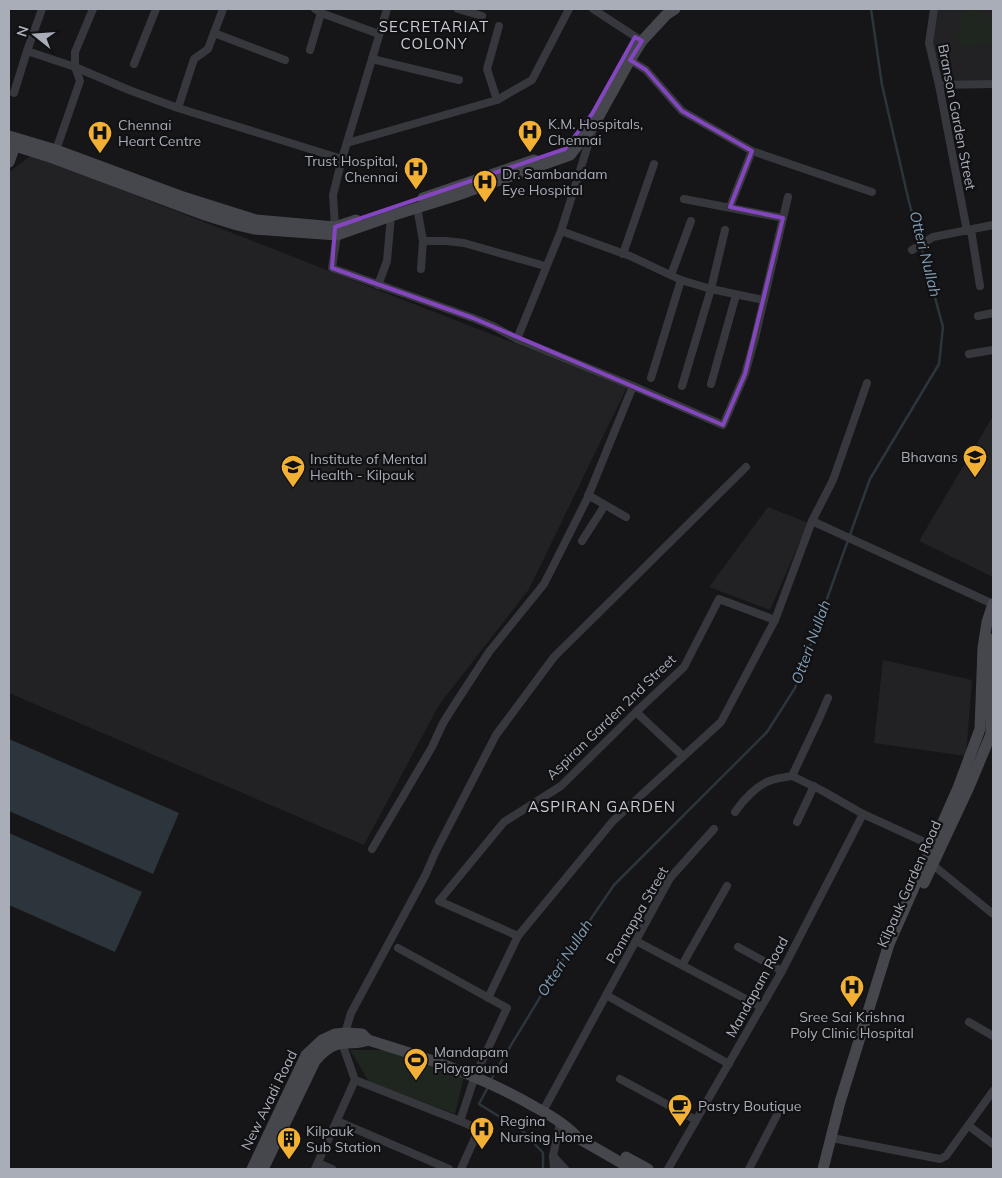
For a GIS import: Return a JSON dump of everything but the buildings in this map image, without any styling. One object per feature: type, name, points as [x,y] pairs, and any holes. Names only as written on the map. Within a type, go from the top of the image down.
[{"type":"main road","points":[[12,141],[56,150],[180,196],[256,220],[336,231],[380,213],[565,149],[592,114],[638,39],[662,9]]},
{"type":"main road","points":[[12,141],[205,215],[237,225],[254,229],[336,231],[458,195],[570,155],[595,122],[630,60],[638,39],[675,9]]},
{"type":"main road","points":[[9,162],[12,141]]},
{"type":"main road","points":[[988,733],[983,648],[987,622],[993,604]]},
{"type":"main road","name":"Kilpauk Garden Road","points":[[823,1169],[835,1139],[868,1030],[904,924],[969,786],[988,733],[993,639]]},
{"type":"main road","name":"Kilpauk Garden Road","points":[[829,1169],[840,1102],[890,944],[968,762],[988,733]]},
{"type":"main road","name":"New Avadi Road","points":[[252,1169],[306,1056],[322,1040],[335,1034],[361,1043],[368,1040],[428,1058],[480,1078],[514,1095],[573,1131],[581,1133],[648,1169]]},
{"type":"main road","name":"New Avadi Road","points":[[263,1169],[315,1061],[328,1048],[344,1038]]},
{"type":"main road","name":"New Avadi Road","points":[[573,1131],[578,1138],[632,1169]]},
{"type":"street","points":[[14,93],[42,9]]},
{"type":"street","points":[[56,150],[80,81],[75,67],[75,52],[93,9]]},
{"type":"street","points":[[134,64],[156,9]]},
{"type":"street","points":[[178,108],[194,59],[208,48],[223,9]]},
{"type":"street","points":[[387,9],[333,195],[336,231],[332,268],[493,326],[517,339],[723,425],[745,374],[788,197]]},
{"type":"street","points":[[458,9],[482,16]]},
{"type":"street","points":[[347,143],[498,100],[532,80],[569,9]]},
{"type":"street","points":[[593,9],[638,39]]},
{"type":"street","name":"Branson Garden Street","points":[[934,9],[929,43],[980,286]]},
{"type":"street","points":[[310,50],[318,11],[379,34]]},
{"type":"street","points":[[498,100],[487,69],[499,26]]},
{"type":"street","points":[[214,34],[285,60]]},
{"type":"street","points":[[27,51],[75,67],[178,108],[342,159]]},
{"type":"street","points":[[372,59],[459,80]]},
{"type":"street","points":[[630,60],[646,70],[682,111],[752,151],[872,192]]},
{"type":"street","points":[[939,85],[993,84]]},
{"type":"street","points":[[517,339],[560,231],[595,122]]},
{"type":"street","points":[[730,207],[752,151]]},
{"type":"street","points":[[623,254],[654,164]]},
{"type":"street","points":[[684,199],[783,218]]},
{"type":"street","points":[[417,207],[423,241],[421,270]]},
{"type":"street","points":[[378,285],[386,261],[391,216]]},
{"type":"street","points":[[671,275],[691,222]]},
{"type":"street","points":[[912,250],[933,237],[993,225]]},
{"type":"street","points":[[682,386],[725,230]]},
{"type":"street","points":[[560,231],[623,254],[681,280],[710,289],[764,300]]},
{"type":"street","points":[[423,241],[464,243],[546,266]]},
{"type":"street","points":[[651,378],[681,280]]},
{"type":"street","points":[[711,384],[736,295]]},
{"type":"street","points":[[978,316],[993,313]]},
{"type":"street","points":[[969,354],[993,350]]},
{"type":"street","points":[[488,998],[518,936],[613,821],[720,722],[775,620],[812,521],[833,480],[867,383]]},
{"type":"street","points":[[372,849],[459,697],[489,652],[544,584],[588,495],[633,386]]},
{"type":"street","points":[[332,1169],[316,1166],[354,1080],[344,1038],[352,1013],[425,876],[496,735],[554,657],[746,468]]},
{"type":"street","points":[[588,495],[626,517]]},
{"type":"street","points":[[582,541],[605,505]]},
{"type":"street","points":[[812,521],[993,604]]},
{"type":"street","name":"Aspiran Garden 2nd Street","points":[[518,936],[439,901],[504,822],[561,786],[684,667],[719,599],[775,620]]},
{"type":"street","points":[[792,776],[828,698]]},
{"type":"street","points":[[636,712],[683,756]]},
{"type":"street","points":[[735,812],[743,800],[766,783],[771,780],[792,776],[814,786],[863,814],[933,846]]},
{"type":"street","points":[[797,822],[814,786]]},
{"type":"street","name":"Mandapam Road","points":[[668,1169],[782,971],[863,814]]},
{"type":"street","name":"Ponnappa Street","points":[[543,1112],[670,878],[714,829]]},
{"type":"street","points":[[933,865],[993,914]]},
{"type":"street","points":[[682,965],[727,886]]},
{"type":"street","points":[[636,941],[762,1007]]},
{"type":"street","points":[[738,947],[782,971]]},
{"type":"street","points":[[398,948],[507,1008],[480,1078],[460,1121]]},
{"type":"street","points":[[606,995],[729,1064]]},
{"type":"street","points":[[969,1022],[993,1036]]},
{"type":"street","points":[[620,1079],[696,1120]]},
{"type":"street","points":[[354,1080],[479,1129],[461,1169]]},
{"type":"street","points":[[835,1139],[940,1159],[946,1156],[993,1091]]},
{"type":"street","points":[[749,1169],[777,1115]]},
{"type":"street","points":[[337,1121],[449,1169]]},
{"type":"street","points":[[554,1169],[553,1156],[560,1123]]},
{"type":"street","points":[[969,1126],[993,1144]]},
{"type":"street","points":[[553,1156],[565,1169]]},
{"type":"highlighted area","points":[[635,37],[642,41],[630,60],[646,70],[682,111],[752,151],[730,207],[783,218],[745,374],[723,425],[473,318],[332,268],[335,227],[565,149],[592,114]]},
{"type":"shaded area","points":[[938,9],[993,9],[993,80],[943,82],[932,43]]},
{"type":"shaded area","points":[[965,9],[974,9],[993,21],[993,43],[968,46],[956,43]]},
{"type":"shaded area","name":"Institute of Mental Health - Kilpauk","points":[[32,155],[627,387],[529,589],[439,705],[364,845],[9,693],[9,172]]},
{"type":"shaded area","name":"Bhavans","points":[[993,416],[993,577],[919,541]]},
{"type":"shaded area","points":[[768,507],[808,523],[770,610],[709,587]]},
{"type":"shaded area","points":[[883,660],[972,680],[966,756],[874,743]]},
{"type":"shaded area","points":[[9,739],[179,813],[153,874],[9,811]]},
{"type":"shaded area","points":[[9,833],[142,892],[115,952],[9,905]]},
{"type":"shaded area","name":"Mandapam Playground","points":[[350,1050],[385,1050],[464,1077],[455,1114],[372,1083],[368,1080]]},
{"type":"waterway","name":"Otteri Nullah","points":[[491,1080],[562,961],[614,885],[767,732],[795,688],[870,479],[939,364],[943,327],[909,202],[882,85],[871,9]]},
{"type":"waterway","name":"Otteri Nullah","points":[[488,1087],[479,1104],[524,1132],[543,1153],[543,1169]]},
{"type":"place","name":"K.M. Hospitals, Chennai","points":[[530,153]]},
{"type":"place","name":"Chennai Heart Centre","points":[[100,154]]},
{"type":"place","name":"Trust Hospital, Chennai","points":[[416,190]]},
{"type":"place","name":"Dr. Sambandam Eye Hospital","points":[[485,203]]},
{"type":"place","name":"Bhavans","points":[[975,478]]},
{"type":"place","name":"Institute of Mental Health - Kilpauk","points":[[293,488]]},
{"type":"place","name":"Sree Sai Krishna Poly Clinic Hospital","points":[[852,1008]]},
{"type":"place","name":"Mandapam Playground","points":[[416,1081]]},
{"type":"place","name":"Pastry Boutique","points":[[680,1127]]},
{"type":"place","name":"Regina Nursing Home","points":[[482,1150]]},
{"type":"place","name":"Kilpauk Sub Station","points":[[289,1160]]},
{"type":"district","name":"SECRETARIAT COLONY","points":[[434,36]]},
{"type":"district","name":"ASPIRAN GARDEN","points":[[602,807]]}]
